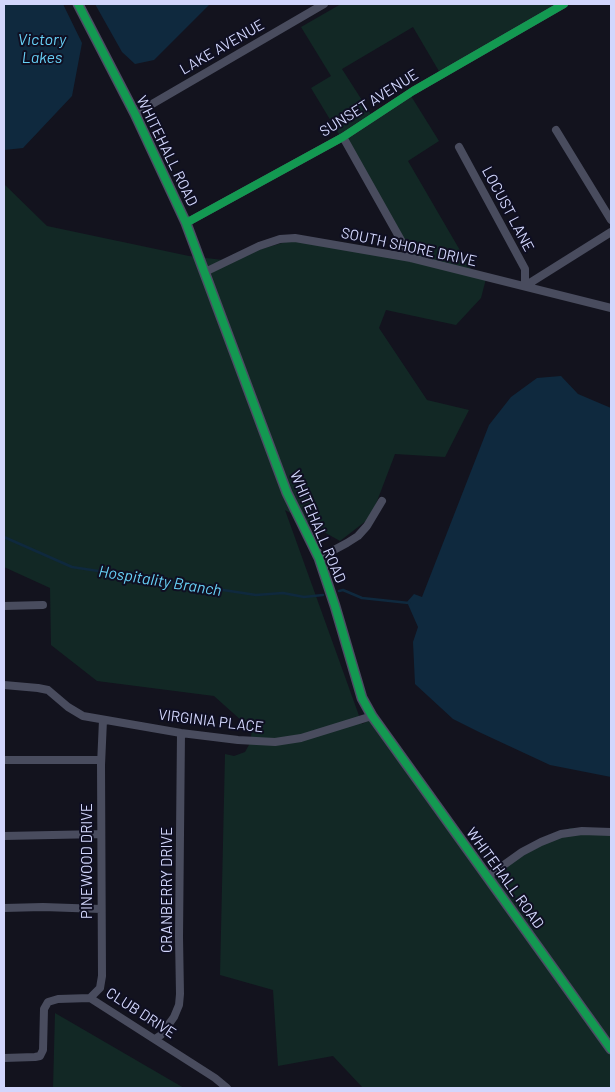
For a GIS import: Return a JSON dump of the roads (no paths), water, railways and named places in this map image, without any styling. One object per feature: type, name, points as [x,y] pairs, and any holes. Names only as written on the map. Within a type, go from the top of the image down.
[{"type":"street","name":"WHITEHALL ROAD","points":[[78,4],[134,114],[186,223],[286,493],[319,558],[362,698],[372,716],[486,877],[611,1049]]},
{"type":"street","name":"LAKE AVENUE","points":[[134,114],[324,4]]},
{"type":"street","name":"SUNSET AVENUE","points":[[186,223],[343,137],[413,92],[564,4]]},
{"type":"street","points":[[556,130],[611,220]]},
{"type":"street","points":[[343,137],[411,258]]},
{"type":"street","name":"LOCUST LANE","points":[[459,148],[525,270],[525,286]]},
{"type":"street","points":[[525,286],[611,232]]},
{"type":"street","name":"SOUTH SHORE DRIVE","points":[[205,272],[259,246],[280,239],[295,238],[411,258],[611,308]]},
{"type":"street","points":[[319,558],[358,536],[367,526],[382,501]]},
{"type":"street","points":[[4,606],[43,605]]},
{"type":"street","name":"VIRGINIA PLACE","points":[[4,685],[48,690],[68,707],[83,716],[181,733],[238,740],[275,742],[300,738],[372,716]]},
{"type":"street","name":"PINEWOOD DRIVE","points":[[90,998],[100,988],[102,976],[101,760],[103,720]]},
{"type":"street","name":"CRANBERRY DRIVE","points":[[155,1039],[161,1035],[174,1017],[179,1005],[180,994],[181,733]]},
{"type":"street","points":[[4,760],[101,760]]},
{"type":"street","points":[[486,877],[522,852],[556,836],[582,831],[611,832]]},
{"type":"street","points":[[4,836],[101,834]]},
{"type":"street","points":[[4,908],[101,909]]},
{"type":"street","points":[[4,1058],[40,1056],[43,1050],[44,1009],[48,1002],[58,999],[90,998]]},
{"type":"street","name":"CLUB DRIVE","points":[[90,998],[176,1052],[227,1088]]},
{"type":"water","name":"Victory Lakes","points":[[4,4],[63,4],[82,43],[72,96],[23,148],[4,150]]},
{"type":"water","name":"Victory Lakes","points":[[95,4],[210,4],[154,60],[135,64],[122,52]]},
{"type":"water","points":[[561,376],[578,394],[611,408],[611,777],[550,765],[479,732],[453,719],[415,684],[413,642],[418,627],[407,602],[414,594],[422,597],[489,425],[511,397],[537,378]]},
{"type":"waterway","name":"Hospitality Branch","points":[[4,537],[72,567],[256,595],[283,593],[304,597],[323,595]]},
{"type":"waterway","name":"Hospitality Branch","points":[[339,591],[343,590],[362,598],[409,603]]}]
